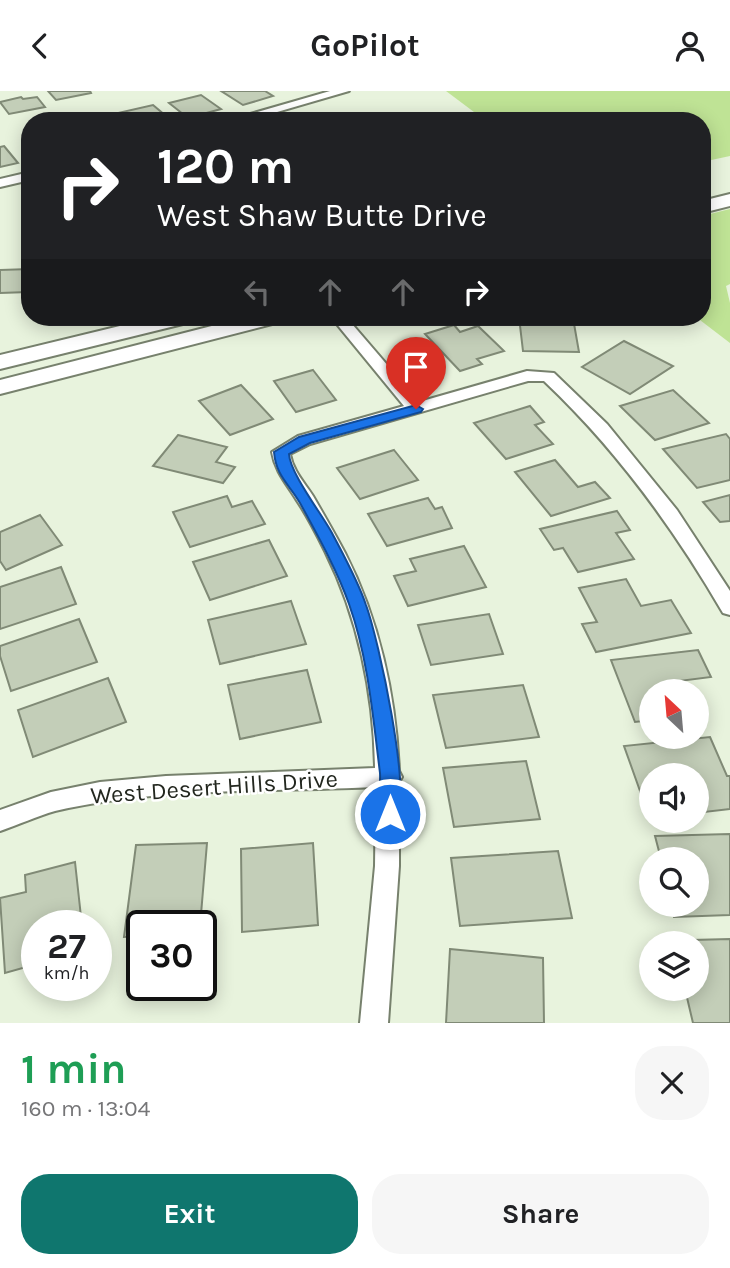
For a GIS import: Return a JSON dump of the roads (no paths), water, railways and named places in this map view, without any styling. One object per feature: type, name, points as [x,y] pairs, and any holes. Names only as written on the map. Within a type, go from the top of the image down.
[{"type":"main road","points":[[711,205],[730,200]]},
{"type":"main road","points":[[0,362],[146,326]]},
{"type":"main road","points":[[0,387],[237,326]]},
{"type":"street","points":[[265,112],[343,91]]},
{"type":"street","points":[[0,183],[21,178]]},
{"type":"street","points":[[346,326],[416,409]]},
{"type":"street","points":[[374,1023],[385,916],[390,776],[375,675],[358,605],[303,494],[282,467],[281,452],[304,440],[527,376],[548,376],[632,462],[684,532],[730,608]]},
{"type":"street","name":"West Desert Hills Drive","points":[[0,821],[51,802],[100,792],[166,786],[390,776]]}]
